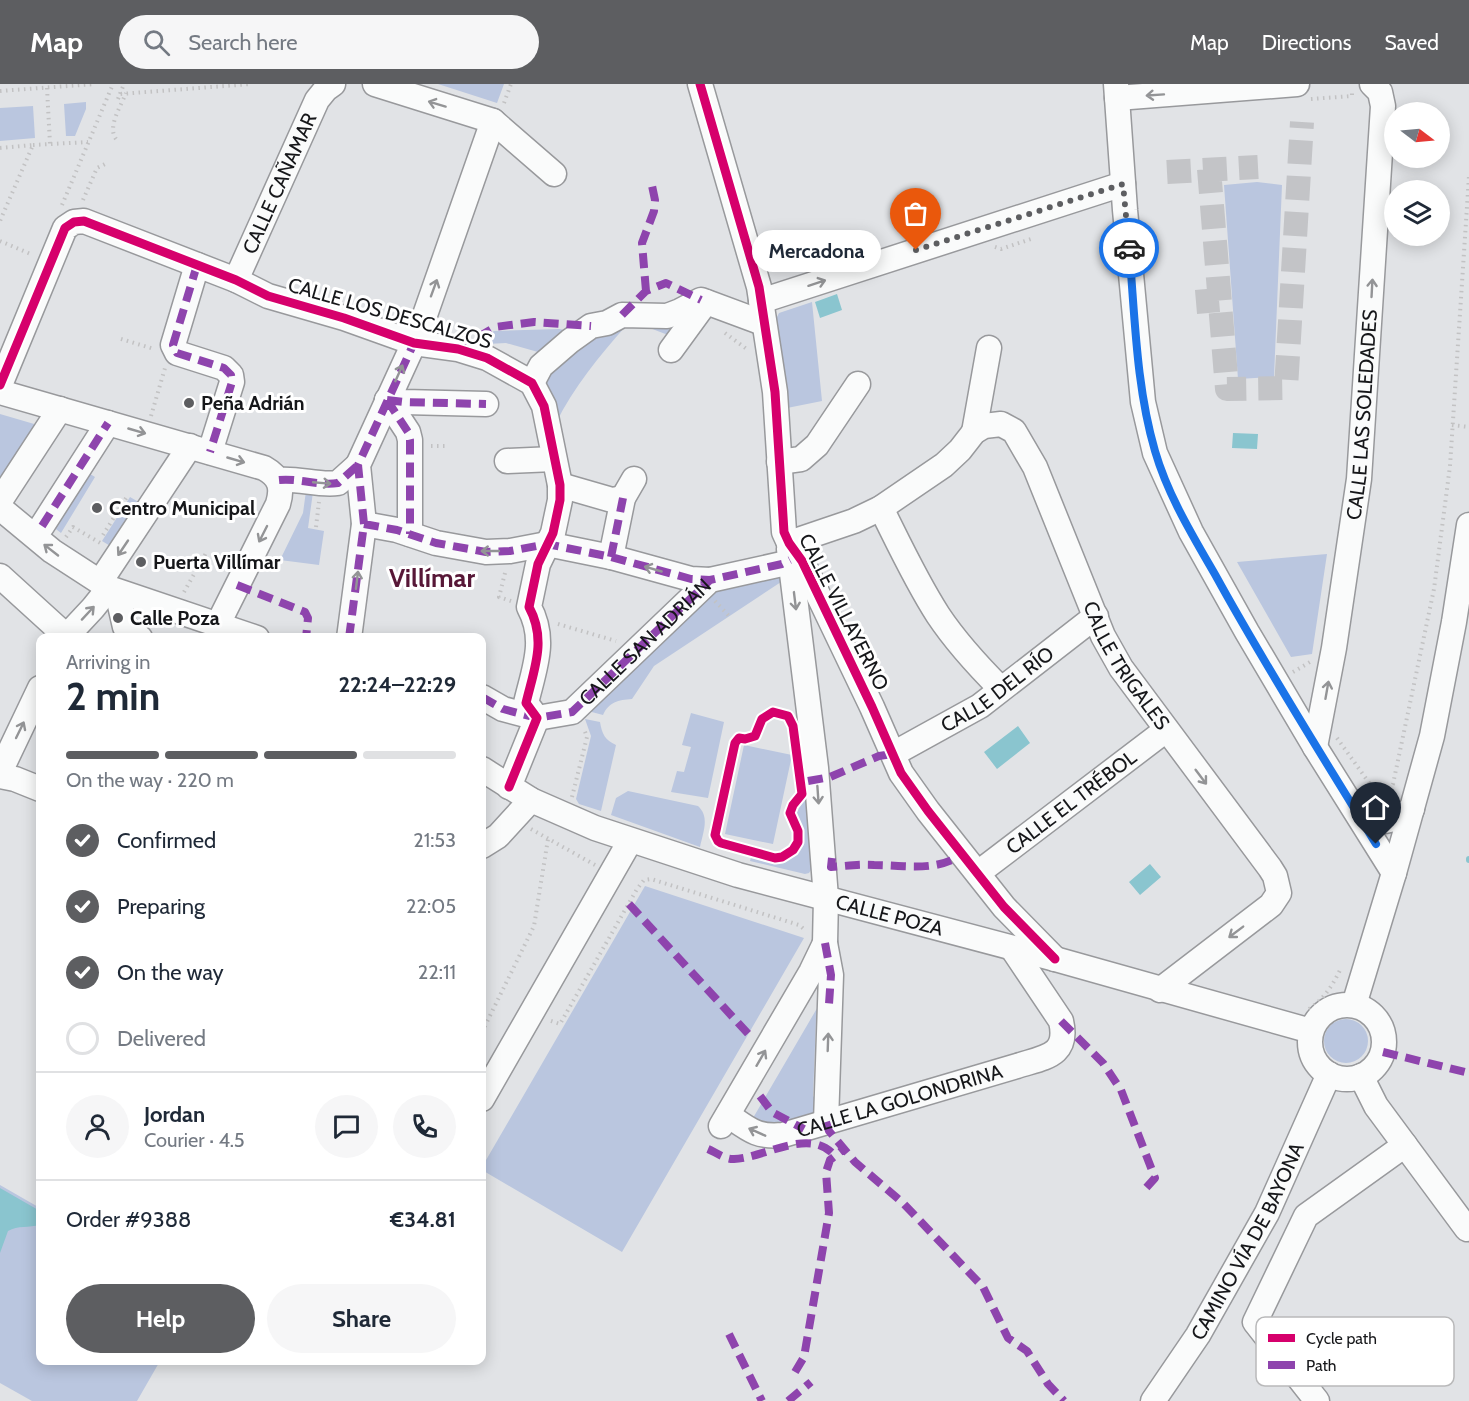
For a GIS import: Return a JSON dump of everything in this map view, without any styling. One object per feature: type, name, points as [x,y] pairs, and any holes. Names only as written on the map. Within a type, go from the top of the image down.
[{"type":"street","points":[[375,84],[497,115],[554,174]]},
{"type":"street","name":"CALLE VILLAYERNO","points":[[700,84],[759,286],[774,392],[784,532],[789,552],[807,572],[901,773],[1004,907],[1055,959]]},
{"type":"street","name":"CALLE LAS SOLEDADES","points":[[1325,741],[1334,648],[1359,479],[1365,411],[1383,106],[1380,92],[1372,84]]},
{"type":"street","name":"CALLE CAÑAMAR","points":[[236,280],[320,89]]},
{"type":"street","points":[[1302,92],[1117,91],[1143,402],[1155,453],[1197,542],[1247,632],[1325,741],[1358,814],[1394,873]]},
{"type":"street","points":[[279,480],[339,483],[358,465],[414,343],[497,115]]},
{"type":"street","points":[[702,308],[762,312],[1123,184]]},
{"type":"street","name":"CALLE LOS DESCALZOS","points":[[0,385],[61,238],[69,225],[84,221],[236,280],[268,296],[344,318],[414,343],[458,348],[488,358],[532,383]]},
{"type":"street","points":[[70,633],[109,587],[204,447],[232,382],[231,375],[224,368],[171,351],[197,265]]},
{"type":"street","points":[[537,718],[526,703],[540,647],[532,613],[538,564],[553,533],[560,500],[560,484],[544,406],[532,383],[541,366],[570,340],[591,326],[607,323],[622,315],[667,315],[701,300],[702,308],[671,350]]},
{"type":"street","points":[[974,432],[989,348]]},
{"type":"street","points":[[779,462],[801,459],[818,445],[858,384]]},
{"type":"street","points":[[0,392],[108,423],[204,447],[273,473],[279,480],[278,504],[218,624]]},
{"type":"street","points":[[387,400],[486,404]]},
{"type":"street","points":[[387,400],[408,432],[410,440],[410,534]]},
{"type":"street","points":[[0,501],[60,409]]},
{"type":"street","points":[[42,526],[108,423]]},
{"type":"street","name":"CALLE TRIGALES","points":[[974,432],[984,426],[1001,424],[1014,431],[1035,466],[1103,636],[1121,668],[1275,876],[1279,893],[1271,905],[1160,990]]},
{"type":"street","name":"CALLE SAN ADRIÁN","points":[[537,718],[572,712],[710,580],[782,564],[789,552],[881,508],[944,465],[974,432]]},
{"type":"street","points":[[507,461],[554,459]]},
{"type":"street","points":[[350,633],[364,524],[358,465]]},
{"type":"street","points":[[560,484],[612,500],[629,489],[611,557]]},
{"type":"street","points":[[0,507],[52,551],[109,587],[243,633]]},
{"type":"street","points":[[881,508],[908,564],[938,615],[960,646],[1001,689]]},
{"type":"street","points":[[364,524],[397,530],[436,543],[486,552],[510,551],[548,544],[611,557],[691,579],[710,580]]},
{"type":"street","points":[[1354,1005],[1394,873],[1431,736],[1454,622],[1469,525]]},
{"type":"street","points":[[789,552],[816,768],[826,898],[817,941],[831,975],[826,1122]]},
{"type":"street","points":[[0,576],[62,633]]},
{"type":"street","points":[[109,587],[133,632]]},
{"type":"street","name":"CALLE DEL RÍO","points":[[893,754],[980,706],[1096,616]]},
{"type":"street","points":[[36,697],[0,774],[36,787]]},
{"type":"street","points":[[486,699],[503,709],[537,718]]},
{"type":"street","points":[[509,787],[537,718]]},
{"type":"street","name":"CALLE EL TRÉBOL","points":[[978,873],[1166,730]]},
{"type":"street","name":"CALLE POZA","points":[[486,771],[531,800],[630,841],[738,875],[1055,959],[1160,990],[1306,1021]]},
{"type":"street","points":[[486,844],[498,836],[531,800]]},
{"type":"street","points":[[1358,814],[1372,820],[1386,822],[1399,818],[1412,809]]},
{"type":"street","points":[[486,1092],[630,841]]},
{"type":"street","name":"CALLE LA GOLONDRINA","points":[[817,941],[811,972],[724,1121],[767,1137],[783,1135],[1044,1058],[1058,1049],[1064,1035],[1061,1021],[1012,948]]},
{"type":"street","points":[[1354,1005],[1369,1011],[1377,1019],[1384,1041],[1379,1061],[1372,1069],[1361,1076],[1345,1079],[1329,1074],[1317,1065],[1311,1054],[1306,1021],[1316,1020],[1324,1011],[1335,1006],[1354,1005]]},
{"type":"street","name":"CAMINO VÍA DE BAYONA","points":[[1153,1401],[1198,1335],[1267,1213],[1329,1074]]},
{"type":"street","points":[[1361,1076],[1376,1106],[1468,1229]]},
{"type":"street","points":[[1258,1317],[1306,1216],[1405,1145]]},
{"type":"street","points":[[1305,1386],[1317,1401]]},
{"type":"path","points":[[0,91],[95,84]]},
{"type":"path","points":[[124,84],[119,96],[126,93],[251,84]]},
{"type":"path","points":[[497,115],[511,84]]},
{"type":"path","points":[[1302,92],[1352,96],[1352,84]]},
{"type":"path","points":[[47,88],[50,144]]},
{"type":"path","points":[[116,139],[112,127],[126,93]]},
{"type":"path","points":[[0,148],[88,142]]},
{"type":"path","points":[[0,221],[33,145]]},
{"type":"path","points":[[81,203],[97,168],[105,164]]},
{"type":"path","points":[[1325,741],[1375,791],[1380,795],[1386,795],[1393,784],[1434,589],[1449,476],[1469,176]]},
{"type":"path","points":[[0,241],[39,258]]},
{"type":"path","points":[[702,308],[750,352]]},
{"type":"path","points":[[122,339],[171,351],[148,426]]},
{"type":"path","points":[[1452,425],[1469,427]]},
{"type":"path","points":[[98,542],[128,495]]},
{"type":"path","points":[[65,539],[73,526],[106,546]]},
{"type":"path","points":[[510,551],[499,597],[563,625],[615,640],[635,652]]},
{"type":"path","points":[[189,598],[182,595],[206,553]]},
{"type":"path","points":[[570,803],[587,737],[580,714],[572,712]]},
{"type":"path","points":[[515,819],[637,889]]},
{"type":"path","points":[[486,1024],[534,926],[548,840]]},
{"type":"path","points":[[530,1015],[560,1024],[637,889],[645,880],[651,879],[799,925],[817,941]]},
{"type":"path","points":[[1306,1021],[1310,1008],[1324,996],[1342,966]]},
{"type":"shaded area","points":[[438,84],[504,84],[497,103]]},
{"type":"shaded area","points":[[86,102],[86,109],[75,136],[66,136],[64,104]]},
{"type":"shaded area","points":[[33,106],[35,138],[0,141],[0,108]]},
{"type":"shaded area","points":[[1257,182],[1282,185],[1274,377],[1238,379],[1224,185]]},
{"type":"shaded area","points":[[837,294],[842,310],[820,318],[815,302]]},
{"type":"shaded area","points":[[812,302],[822,401],[782,409],[774,323],[779,313]]},
{"type":"shaded area","points":[[674,320],[668,335],[642,325],[625,327],[570,397],[556,423],[543,379],[553,363],[620,322]]},
{"type":"shaded area","points":[[559,329],[571,331],[545,354],[506,343],[487,344],[485,336],[494,331]]},
{"type":"shaded area","points":[[0,414],[41,426],[0,486]]},
{"type":"shaded area","points":[[1233,433],[1258,434],[1257,449],[1232,448]]},
{"type":"shaded area","points":[[82,469],[95,477],[61,533],[48,523]]},
{"type":"shaded area","points":[[306,491],[313,492],[308,528],[324,531],[319,565],[280,560],[303,513]]},
{"type":"shaded area","points":[[130,497],[142,504],[112,547],[102,541]]},
{"type":"shaded area","points":[[1327,554],[1312,654],[1291,657],[1237,562]]},
{"type":"shaded area","points":[[780,573],[781,582],[654,666],[632,699],[614,702],[603,715],[588,711],[719,586]]},
{"type":"shaded area","points":[[691,713],[724,722],[708,798],[671,792],[677,771],[684,772],[691,747],[682,745]]},
{"type":"shaded area","points":[[585,719],[600,722],[605,736],[616,745],[601,811],[579,804],[576,799],[591,736]]},
{"type":"shaded area","points":[[1018,726],[1030,743],[997,769],[984,752]]},
{"type":"shaded area","points":[[744,745],[792,755],[773,844],[725,834]]},
{"type":"shaded area","points":[[628,791],[698,806],[705,820],[700,847],[611,815],[616,798]]},
{"type":"shaded area","points":[[806,795],[812,868],[809,873],[750,861],[752,854],[782,860],[798,851],[802,838],[794,809]]},
{"type":"shaded area","points":[[1150,864],[1161,877],[1140,895],[1129,882]]},
{"type":"shaded area","points":[[645,886],[804,938],[622,1252],[486,1172],[486,1160]]},
{"type":"shaded area","points":[[823,998],[823,1013],[816,1019],[813,1096],[820,1103],[819,1114],[786,1127],[777,1128],[761,1124],[753,1118]]},
{"type":"shaded area","points":[[1346,1019],[1355,1020],[1362,1025],[1367,1032],[1367,1050],[1362,1057],[1355,1062],[1346,1063],[1337,1062],[1330,1057],[1325,1050],[1324,1041],[1325,1032],[1330,1025],[1337,1020]]},
{"type":"shaded area","points":[[0,1185],[36,1206],[36,1365],[158,1365],[137,1401],[32,1401],[0,1383]]},
{"type":"shaded area","points":[[0,1188],[36,1209],[36,1226],[8,1231],[0,1253]]},
{"type":"tunnel","points":[[1209,169],[1227,389],[1286,388],[1302,122]]},
{"type":"tunnel","points":[[1167,172],[1258,167]]},
{"type":"tunnel","points":[[1196,302],[1219,300]]},
{"type":"marked path","points":[[646,291],[642,243],[654,211],[655,200],[651,181]]},
{"type":"marked path","points":[[197,265],[173,345],[177,353],[224,368],[231,375],[232,382],[210,452]]},
{"type":"marked path","points":[[622,315],[646,291],[666,283],[701,300]]},
{"type":"marked path","points":[[458,349],[495,327],[534,322],[591,326]]},
{"type":"marked path","points":[[350,633],[364,524],[358,465],[414,343]]},
{"type":"marked path","points":[[387,400],[408,432],[410,440],[410,534]]},
{"type":"marked path","points":[[387,400],[486,404]]},
{"type":"marked path","points":[[42,526],[108,423]]},
{"type":"marked path","points":[[279,480],[338,483],[358,465]]},
{"type":"marked path","points":[[611,557],[623,498]]},
{"type":"marked path","points":[[364,524],[397,530],[436,543],[486,552],[510,551],[547,544],[611,557],[691,579],[710,580]]},
{"type":"marked path","points":[[486,699],[503,709],[537,718],[572,712],[710,580],[782,564],[790,560]]},
{"type":"marked path","points":[[237,585],[305,612],[308,618],[306,633]]},
{"type":"marked path","points":[[808,781],[830,777],[879,756],[893,754]]},
{"type":"marked path","points":[[832,858],[831,867],[925,866],[954,859]]},
{"type":"marked path","points":[[629,904],[752,1038]]},
{"type":"marked path","points":[[825,943],[831,975],[829,1004]]},
{"type":"marked path","points":[[1061,1021],[1103,1063],[1121,1090],[1155,1178],[1146,1188]]},
{"type":"marked path","points":[[1383,1052],[1469,1073]]},
{"type":"marked path","points":[[760,1096],[772,1112],[804,1129]]},
{"type":"marked path","points":[[826,1122],[829,1131],[855,1162],[903,1203],[983,1287],[1008,1338],[1027,1351],[1048,1384],[1064,1401]]},
{"type":"marked path","points":[[708,1149],[734,1159],[787,1146],[813,1144],[825,1147],[835,1156]]},
{"type":"marked path","points":[[795,1372],[804,1357],[829,1213],[826,1172],[830,1160],[844,1149]]},
{"type":"marked path","points":[[729,1334],[762,1401]]},
{"type":"marked path","points":[[788,1401],[811,1382]]},
{"type":"cycle path","points":[[700,84],[759,287],[775,392],[784,532],[802,561],[901,773],[1004,907],[1055,959]]},
{"type":"cycle path","points":[[0,385],[65,228],[74,222],[84,221],[236,280],[268,296],[344,318],[414,343],[458,349],[487,358],[532,383],[544,406],[560,485],[560,500],[553,533],[538,564],[529,607],[534,619],[538,643],[526,703],[537,718],[509,787]]},
{"type":"cycle path","points":[[773,712],[788,716],[793,726],[802,794],[790,813],[798,831],[798,842],[793,850],[782,857],[775,858],[721,843],[715,835],[735,743],[739,738],[755,736],[762,719],[773,712]]},
{"type":"way so far","points":[[916,250],[1123,184],[1129,248]]},
{"type":"place","name":"Mercadona","points":[[916,250]]},
{"type":"place","name":"Peña Adrián","points":[[189,403]]},
{"type":"place","name":"Centro Municipal","points":[[97,508]]},
{"type":"place","name":"Puerta Villímar","points":[[141,562]]},
{"type":"place","name":"Calle Poza","points":[[118,618]]},
{"type":"district","name":"Villímar","points":[[432,578]]},
{"type":"route","points":[[1129,248],[1143,402],[1155,453],[1191,532],[1247,632],[1376,844]]}]
